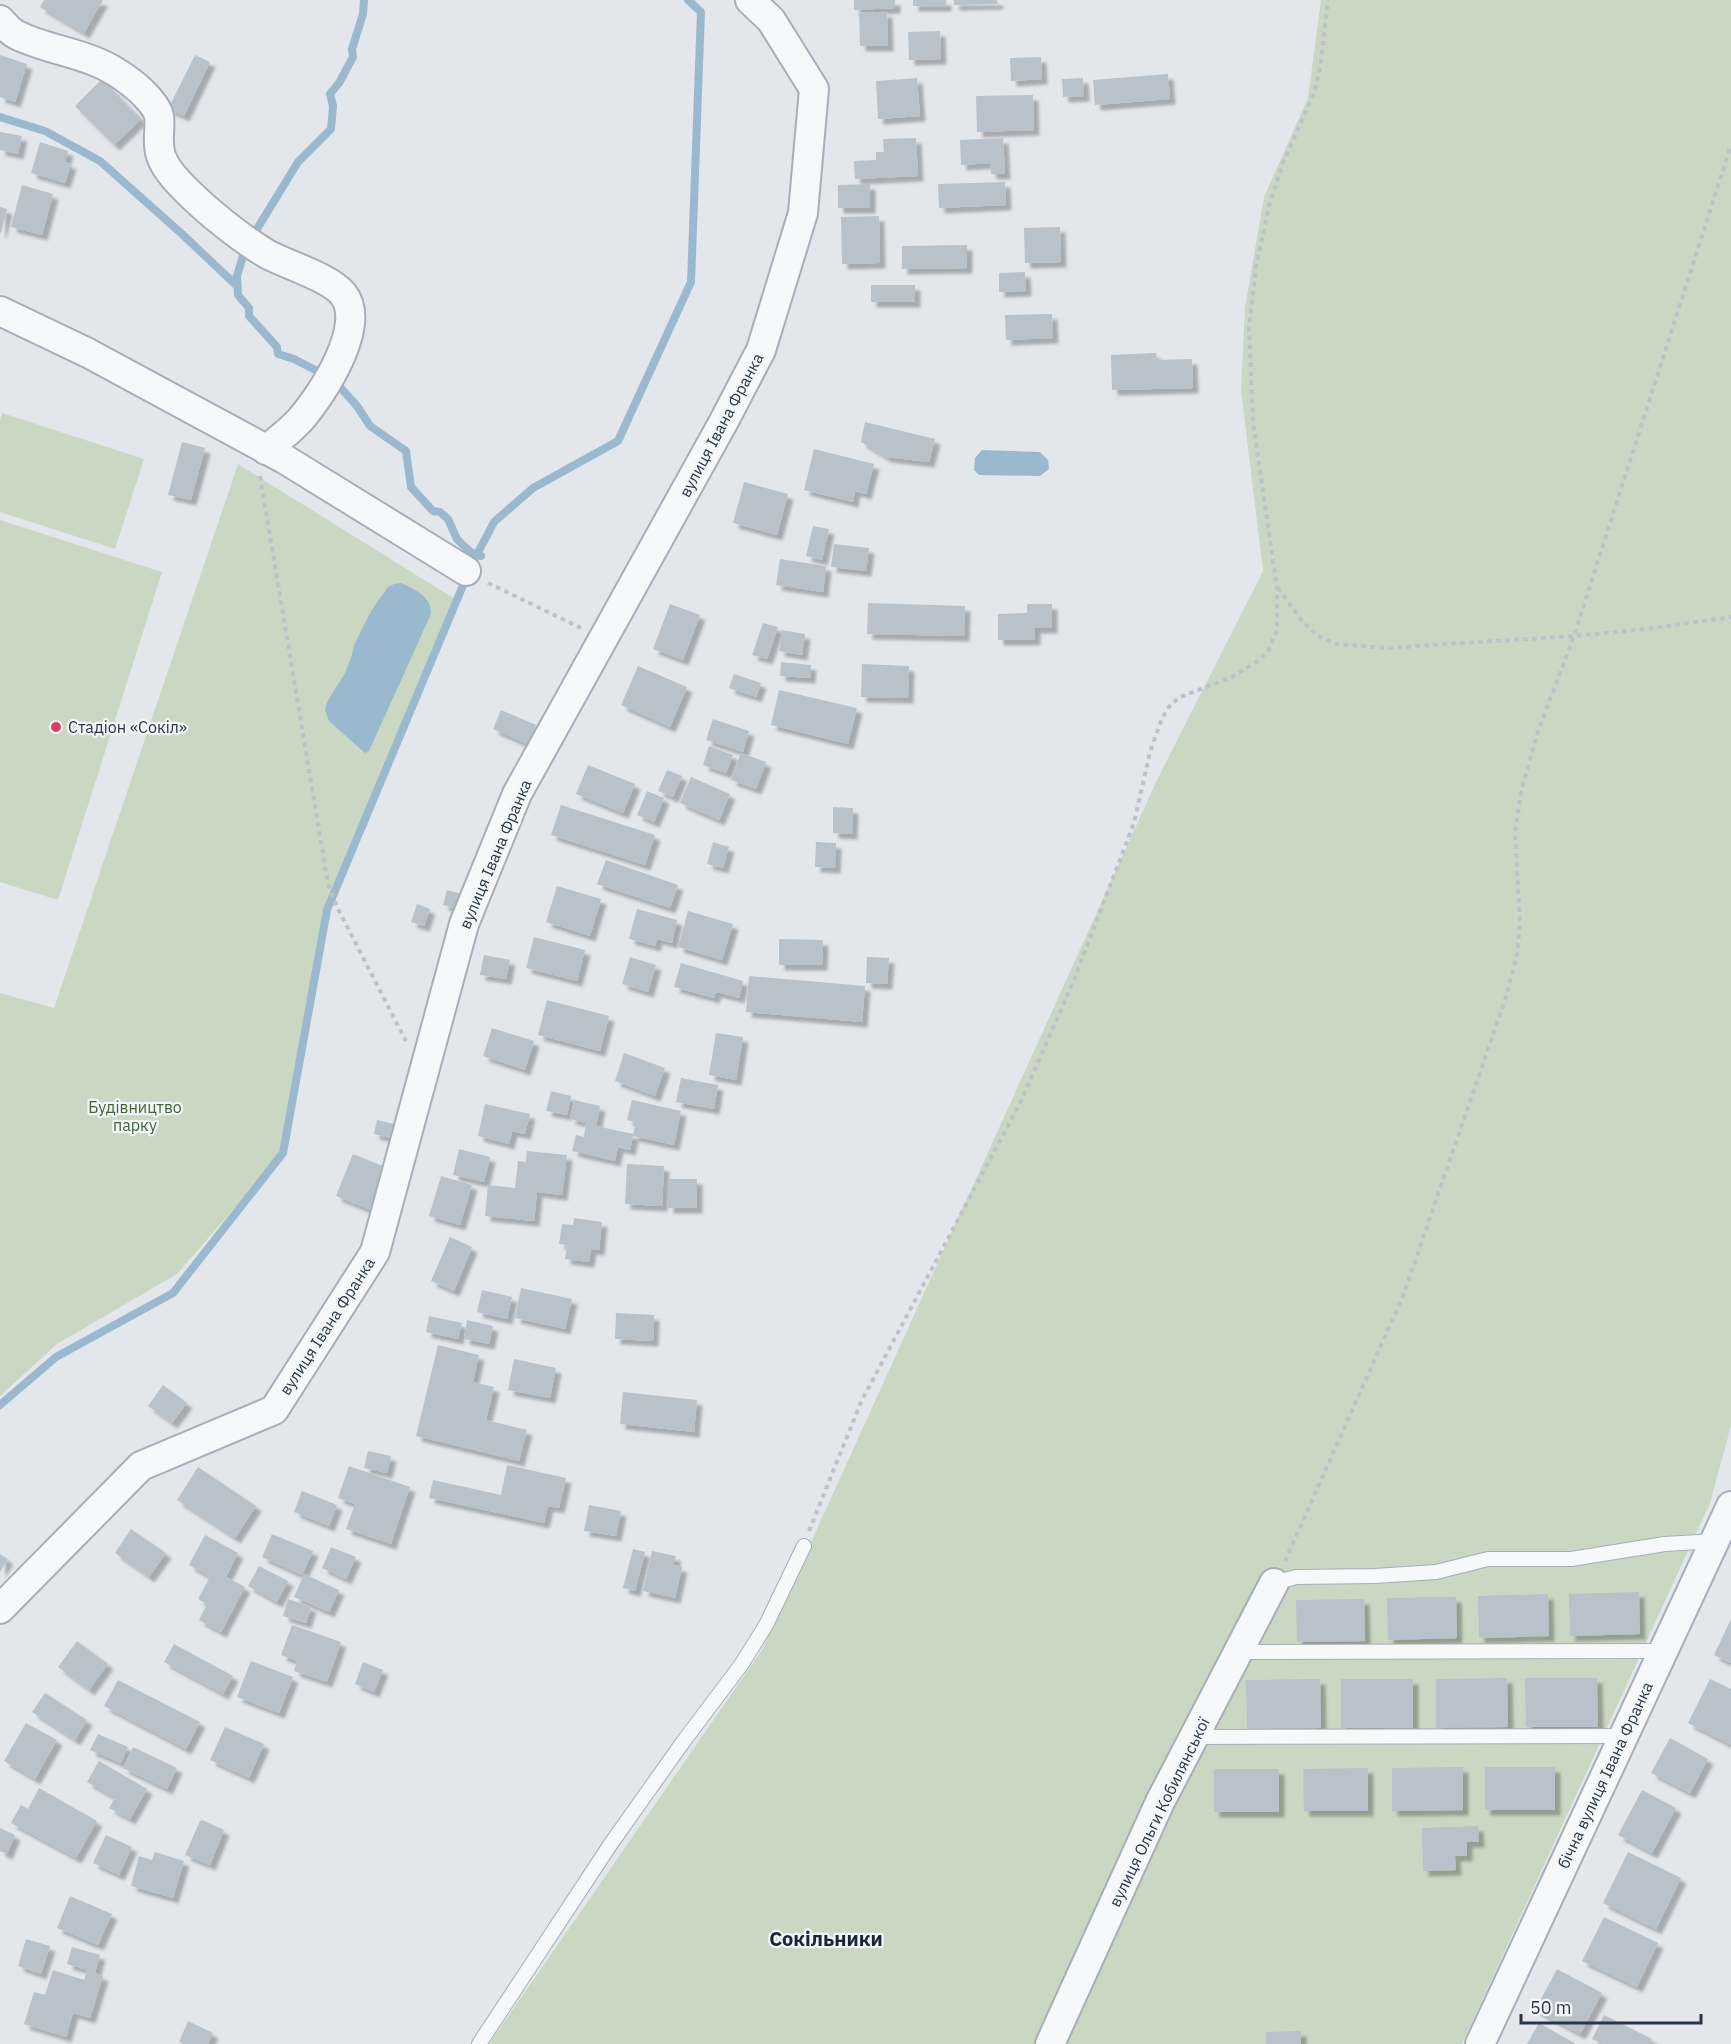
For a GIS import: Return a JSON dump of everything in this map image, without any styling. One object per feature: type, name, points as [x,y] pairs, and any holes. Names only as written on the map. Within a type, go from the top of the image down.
[{"type":"street","name":"вулиця Івана Франка","points":[[0,1609],[141,1466],[274,1410],[375,1252],[464,924],[517,794],[761,350],[803,213],[814,89],[771,20],[750,0]]},
{"type":"street","points":[[0,20],[15,34],[97,62],[134,85],[157,110],[159,118],[157,137],[161,156],[168,170],[188,193],[245,240],[267,254],[328,283],[342,293],[351,307],[351,326],[344,350],[330,377],[303,418],[289,432],[260,446]]},
{"type":"street","points":[[0,311],[88,353],[260,446],[478,578]]},
{"type":"street","name":"бічна вулиця Івана Франка","points":[[1479,2044],[1731,1506]]},
{"type":"street","name":"вулиця Ольги Кобилянської","points":[[1050,2044],[1160,1802],[1275,1583]]},
{"type":"lane","points":[[1275,1583],[1296,1577],[1375,1576],[1436,1572],[1488,1559],[1571,1558],[1665,1544],[1715,1541]]},
{"type":"lane","points":[[479,2044],[610,1845],[741,1665],[766,1625],[804,1546]]},
{"type":"lane","points":[[1239,1652],[1664,1651]]},
{"type":"lane","points":[[1194,1737],[1624,1736]]},
{"type":"path","points":[[804,1546],[861,1401],[1020,1103],[1074,981],[1134,823],[1150,752],[1162,718],[1171,704],[1180,697],[1232,677],[1258,661],[1268,651],[1277,630],[1277,588],[1253,423],[1249,327],[1256,267],[1269,206],[1283,163],[1314,93],[1328,0]]},
{"type":"path","points":[[1275,1583],[1403,1296],[1506,996],[1517,955],[1520,922],[1515,832],[1521,789],[1537,734],[1574,636],[1731,145]]},
{"type":"path","points":[[260,446],[328,884],[337,907],[423,1075]]},
{"type":"path","points":[[478,578],[604,638]]},
{"type":"path","points":[[1277,588],[1302,621],[1318,636],[1337,644],[1386,648],[1574,636],[1731,617]]},
{"type":"green space","points":[[1321,0],[1731,0],[1731,1426],[1710,1503],[1462,2044],[489,2044],[762,1650],[1157,780],[1263,571],[1241,390],[1245,308],[1264,197],[1308,98]]},
{"type":"green space","points":[[2,413],[144,459],[115,549],[0,512],[0,420]]},
{"type":"green space","name":"Будівництво парку","points":[[238,464],[458,601],[330,907],[286,1149],[177,1274],[57,1344],[0,1396],[0,993],[54,1008]]},
{"type":"green space","name":"Стадіон «Сокіл»","points":[[0,520],[162,572],[58,900],[0,882]]},
{"type":"water","points":[[982,450],[1040,452],[1048,460],[1049,469],[1040,476],[979,475],[974,470],[975,458]]},
{"type":"water","points":[[401,583],[426,598],[431,614],[369,751],[365,753],[329,721],[325,710],[327,702],[345,673],[354,645],[371,611],[388,587]]},
{"type":"building","points":[[44,0],[103,0],[84,33],[40,7]]},
{"type":"building","points":[[854,0],[895,0],[895,8],[854,10]]},
{"type":"building","points":[[913,0],[946,0],[946,6],[913,6]]},
{"type":"building","points":[[954,0],[997,0],[998,4],[954,5]]},
{"type":"building","points":[[887,12],[888,46],[860,46],[859,13]]},
{"type":"building","points":[[940,31],[941,59],[909,60],[908,32]]},
{"type":"building","points":[[0,55],[27,64],[15,102],[0,97]]},
{"type":"building","points":[[195,55],[210,62],[184,116],[168,109]]},
{"type":"building","points":[[1041,57],[1042,79],[1011,81],[1010,58]]},
{"type":"building","points":[[1168,74],[1170,99],[1095,105],[1093,80]]},
{"type":"building","points":[[917,78],[920,116],[878,119],[876,81]]},
{"type":"building","points":[[1083,78],[1084,96],[1063,97],[1062,79]]},
{"type":"building","points":[[102,79],[141,119],[114,145],[75,106]]},
{"type":"building","points":[[1033,95],[1034,130],[977,132],[976,96]]},
{"type":"building","points":[[0,132],[22,136],[18,154],[0,150]]},
{"type":"building","points":[[916,138],[918,176],[855,179],[854,161],[876,160],[876,152],[884,152],[883,139]]},
{"type":"building","points":[[1003,138],[1005,174],[991,174],[990,163],[961,165],[960,140]]},
{"type":"building","points":[[40,142],[68,151],[65,162],[71,164],[65,183],[31,173]]},
{"type":"building","points":[[1005,182],[1006,205],[939,208],[938,184]]},
{"type":"building","points":[[870,184],[870,208],[838,208],[838,185]]},
{"type":"building","points":[[22,185],[53,194],[42,235],[11,227]]},
{"type":"building","points":[[0,207],[7,209],[1,233],[0,233]]},
{"type":"building","points":[[879,216],[880,263],[842,264],[841,217]]},
{"type":"building","points":[[1060,227],[1061,262],[1025,263],[1024,228]]},
{"type":"building","points":[[967,245],[967,268],[902,269],[902,246]]},
{"type":"building","points":[[1025,272],[1026,291],[999,292],[999,273]]},
{"type":"building","points":[[871,285],[915,285],[915,302],[871,302]]},
{"type":"building","points":[[1052,314],[1053,338],[1006,340],[1005,315]]},
{"type":"building","points":[[1156,353],[1157,360],[1192,359],[1193,388],[1112,390],[1111,355]]},
{"type":"building","points":[[865,422],[935,439],[929,462],[886,457],[861,442]]},
{"type":"building","points":[[182,442],[205,448],[191,500],[168,495]]},
{"type":"building","points":[[814,449],[874,464],[866,494],[855,491],[853,502],[804,490]]},
{"type":"building","points":[[744,482],[788,494],[777,535],[733,523]]},
{"type":"building","points":[[813,526],[829,529],[822,560],[806,556]]},
{"type":"building","points":[[834,544],[869,548],[866,571],[831,567]]},
{"type":"building","points":[[780,559],[826,566],[823,592],[776,585]]},
{"type":"building","points":[[868,603],[965,606],[964,636],[867,634]]},
{"type":"building","points":[[670,604],[700,615],[683,660],[653,649]]},
{"type":"building","points":[[1027,604],[1052,604],[1052,628],[1035,628],[1035,640],[998,640],[998,614],[1027,613]]},
{"type":"building","points":[[763,623],[778,627],[767,659],[752,655]]},
{"type":"building","points":[[782,630],[805,634],[802,655],[779,651]]},
{"type":"building","points":[[781,662],[811,665],[810,678],[780,676]]},
{"type":"building","points":[[862,664],[909,666],[908,698],[861,697]]},
{"type":"building","points":[[638,666],[687,687],[670,727],[621,705]]},
{"type":"building","points":[[734,674],[761,683],[756,697],[729,688]]},
{"type":"building","points":[[779,690],[857,708],[848,744],[771,725]]},
{"type":"building","points":[[501,710],[536,725],[527,744],[493,729]]},
{"type":"building","points":[[713,719],[749,731],[743,752],[706,740]]},
{"type":"building","points":[[709,746],[733,755],[726,773],[703,765]]},
{"type":"building","points":[[741,753],[766,762],[756,789],[731,780]]},
{"type":"building","points":[[588,765],[635,784],[623,813],[576,794]]},
{"type":"building","points":[[667,770],[682,776],[673,797],[658,791]]},
{"type":"building","points":[[691,777],[730,794],[719,820],[680,803]]},
{"type":"building","points":[[647,791],[664,798],[654,822],[637,815]]},
{"type":"building","points":[[561,805],[655,835],[645,865],[551,835]]},
{"type":"building","points":[[833,807],[853,808],[852,834],[833,833]]},
{"type":"building","points":[[713,842],[729,847],[723,868],[707,864]]},
{"type":"building","points":[[816,842],[836,843],[835,868],[815,867]]},
{"type":"building","points":[[606,860],[678,885],[670,908],[597,884]]},
{"type":"building","points":[[557,886],[601,899],[590,936],[546,922]]},
{"type":"building","points":[[447,890],[466,895],[461,910],[443,905]]},
{"type":"building","points":[[417,904],[430,909],[424,926],[411,922]]},
{"type":"building","points":[[637,909],[677,920],[672,943],[657,939],[655,946],[629,939]]},
{"type":"building","points":[[688,911],[733,924],[722,960],[678,947]]},
{"type":"building","points":[[534,937],[585,950],[577,981],[526,968]]},
{"type":"building","points":[[779,939],[823,940],[822,965],[779,965]]},
{"type":"building","points":[[484,955],[510,960],[506,979],[480,975]]},
{"type":"building","points":[[630,957],[656,965],[648,992],[622,984]]},
{"type":"building","points":[[867,957],[889,958],[887,984],[866,983]]},
{"type":"building","points":[[681,963],[743,981],[739,998],[716,992],[714,998],[674,987]]},
{"type":"building","points":[[749,976],[865,986],[862,1022],[746,1012]]},
{"type":"building","points":[[547,1000],[609,1016],[600,1051],[538,1035]]},
{"type":"building","points":[[492,1028],[534,1041],[525,1070],[483,1056]]},
{"type":"building","points":[[716,1033],[743,1037],[736,1080],[709,1075]]},
{"type":"building","points":[[624,1053],[665,1068],[655,1096],[615,1081]]},
{"type":"building","points":[[681,1078],[718,1085],[714,1109],[676,1102]]},
{"type":"building","points":[[551,1091],[571,1096],[567,1115],[546,1111]]},
{"type":"building","points":[[574,1100],[600,1106],[596,1126],[633,1134],[636,1122],[627,1120],[632,1100],[681,1111],[674,1145],[633,1136],[630,1150],[618,1147],[615,1161],[572,1151],[576,1135],[584,1137],[586,1123],[570,1119]]},
{"type":"building","points":[[485,1104],[530,1114],[525,1134],[512,1131],[509,1144],[478,1136]]},
{"type":"building","points":[[377,1120],[398,1125],[395,1139],[374,1134]]},
{"type":"building","points":[[459,1149],[490,1157],[484,1182],[453,1175]]},
{"type":"building","points":[[527,1151],[567,1155],[562,1195],[537,1192],[534,1221],[485,1216],[488,1185],[515,1188],[518,1161],[526,1162]]},
{"type":"building","points":[[353,1154],[390,1169],[373,1211],[336,1196]]},
{"type":"building","points":[[627,1164],[664,1166],[662,1206],[625,1204]]},
{"type":"building","points":[[441,1176],[472,1185],[460,1225],[429,1216]]},
{"type":"building","points":[[668,1179],[697,1179],[697,1208],[668,1208]]},
{"type":"building","points":[[574,1218],[602,1222],[599,1250],[591,1249],[589,1262],[565,1259],[567,1245],[559,1244],[562,1224],[573,1225]]},
{"type":"building","points":[[450,1237],[472,1247],[454,1291],[431,1281]]},
{"type":"building","points":[[521,1288],[572,1299],[565,1329],[515,1318]]},
{"type":"building","points":[[482,1290],[512,1297],[507,1319],[477,1312]]},
{"type":"building","points":[[616,1313],[654,1315],[653,1341],[615,1339]]},
{"type":"building","points":[[429,1316],[462,1323],[458,1339],[426,1332]]},
{"type":"building","points":[[467,1320],[493,1326],[489,1344],[464,1339]]},
{"type":"building","points":[[438,1345],[479,1355],[473,1382],[494,1387],[486,1420],[527,1430],[519,1461],[416,1436]]},
{"type":"building","points":[[514,1359],[556,1368],[550,1398],[508,1390]]},
{"type":"building","points":[[163,1385],[187,1403],[172,1423],[148,1406]]},
{"type":"building","points":[[623,1392],[697,1400],[694,1432],[620,1424]]},
{"type":"building","points":[[368,1451],[391,1456],[387,1473],[364,1468]]},
{"type":"building","points":[[507,1465],[566,1478],[559,1508],[548,1506],[544,1523],[429,1498],[433,1480],[501,1495]]},
{"type":"building","points":[[349,1466],[410,1487],[391,1544],[346,1529],[355,1504],[338,1498]]},
{"type":"building","points":[[198,1467],[256,1506],[235,1538],[177,1500]]},
{"type":"building","points":[[302,1491],[337,1505],[329,1526],[294,1512]]},
{"type":"building","points":[[589,1505],[621,1511],[616,1536],[584,1531]]},
{"type":"building","points":[[131,1529],[166,1553],[149,1577],[115,1553]]},
{"type":"building","points":[[272,1534],[313,1551],[302,1575],[262,1557]]},
{"type":"building","points":[[205,1535],[238,1553],[226,1577],[245,1587],[221,1632],[199,1620],[207,1604],[198,1599],[210,1577],[189,1565]]},
{"type":"building","points":[[331,1547],[356,1557],[346,1579],[322,1568]]},
{"type":"building","points":[[633,1549],[645,1552],[635,1591],[623,1588]]},
{"type":"building","points":[[652,1551],[676,1556],[673,1565],[682,1567],[675,1598],[643,1591]]},
{"type":"building","points":[[0,1554],[8,1559],[0,1572]]},
{"type":"building","points":[[259,1566],[288,1581],[277,1602],[248,1586]]},
{"type":"building","points":[[304,1574],[339,1590],[329,1612],[294,1597]]},
{"type":"building","points":[[1639,1592],[1640,1634],[1570,1636],[1569,1594]]},
{"type":"building","points":[[1548,1594],[1549,1636],[1479,1638],[1478,1596]]},
{"type":"building","points":[[1456,1597],[1457,1638],[1388,1640],[1387,1598]]},
{"type":"building","points":[[288,1599],[311,1607],[306,1623],[283,1616]]},
{"type":"building","points":[[1364,1599],[1365,1641],[1297,1642],[1296,1600]]},
{"type":"building","points":[[1731,1619],[1731,1663],[1714,1655]]},
{"type":"building","points":[[292,1625],[341,1642],[327,1682],[294,1671],[297,1661],[281,1655]]},
{"type":"building","points":[[77,1641],[108,1664],[89,1690],[58,1667]]},
{"type":"building","points":[[174,1644],[233,1676],[223,1694],[164,1662]]},
{"type":"building","points":[[251,1661],[293,1677],[279,1713],[237,1697]]},
{"type":"building","points":[[363,1662],[383,1670],[374,1692],[355,1684]]},
{"type":"building","points":[[1507,1678],[1508,1727],[1436,1728],[1436,1679]]},
{"type":"building","points":[[1525,1678],[1597,1678],[1598,1727],[1526,1727]]},
{"type":"building","points":[[1320,1679],[1321,1728],[1247,1729],[1246,1680]]},
{"type":"building","points":[[1341,1679],[1413,1679],[1413,1728],[1341,1728]]},
{"type":"building","points":[[1710,1679],[1731,1689],[1731,1745],[1688,1723]]},
{"type":"building","points":[[118,1680],[200,1722],[186,1749],[104,1706]]},
{"type":"building","points":[[45,1693],[87,1720],[75,1740],[32,1712]]},
{"type":"building","points":[[26,1723],[57,1740],[35,1779],[4,1761]]},
{"type":"building","points":[[225,1727],[264,1744],[249,1778],[210,1760]]},
{"type":"building","points":[[98,1734],[128,1747],[121,1763],[90,1750]]},
{"type":"building","points":[[1670,1738],[1708,1759],[1690,1793],[1651,1773]]},
{"type":"building","points":[[133,1747],[177,1768],[167,1789],[123,1768]]},
{"type":"building","points":[[99,1761],[147,1789],[130,1819],[109,1808],[115,1798],[87,1782]]},
{"type":"building","points":[[1463,1767],[1463,1810],[1392,1811],[1392,1768]]},
{"type":"building","points":[[1485,1767],[1555,1767],[1555,1810],[1485,1810]]},
{"type":"building","points":[[1368,1768],[1368,1811],[1304,1811],[1303,1769]]},
{"type":"building","points":[[1214,1769],[1279,1769],[1279,1812],[1214,1812]]},
{"type":"building","points":[[39,1788],[97,1821],[76,1858],[11,1823],[21,1805],[28,1809]]},
{"type":"building","points":[[1642,1790],[1676,1808],[1652,1853],[1618,1835]]},
{"type":"building","points":[[202,1820],[224,1830],[210,1865],[185,1855]]},
{"type":"building","points":[[1478,1826],[1479,1842],[1467,1842],[1467,1856],[1455,1856],[1456,1870],[1423,1871],[1422,1828]]},
{"type":"building","points":[[0,1828],[15,1835],[7,1854],[0,1851]]},
{"type":"building","points":[[106,1835],[132,1847],[119,1875],[93,1863]]},
{"type":"building","points":[[155,1852],[184,1861],[173,1898],[131,1886],[139,1856],[152,1860]]},
{"type":"building","points":[[1628,1852],[1681,1878],[1656,1929],[1603,1903]]},
{"type":"building","points":[[70,1896],[112,1914],[98,1945],[57,1928]]},
{"type":"building","points":[[1604,1917],[1658,1943],[1637,1987],[1582,1961]]},
{"type":"building","points":[[26,1939],[50,1946],[41,1974],[18,1966]]},
{"type":"building","points":[[72,1947],[100,1955],[95,1973],[103,1976],[90,2018],[73,2013],[66,2037],[24,2024],[34,1992],[45,1995],[53,1970],[84,1980],[87,1970],[67,1964]]},
{"type":"building","points":[[1557,1969],[1602,1993],[1580,2034],[1535,2010]]},
{"type":"building","points":[[1604,2015],[1652,2039],[1649,2044],[1603,2044],[1592,2039]]},
{"type":"building","points":[[188,2021],[213,2033],[208,2044],[179,2042]]},
{"type":"building","points":[[1539,2023],[1576,2044],[1527,2044]]},
{"type":"building","points":[[1301,2031],[1301,2044],[1266,2044],[1266,2032]]},
{"type":"waterway","points":[[254,234],[298,162],[331,129],[333,106],[330,94],[339,83],[353,57],[352,49],[363,14],[364,0]]},
{"type":"waterway","points":[[0,1405],[56,1357],[173,1293],[283,1153],[327,910],[472,564],[494,522],[533,488],[618,441],[691,282],[701,12],[688,0]]},
{"type":"waterway","points":[[0,117],[45,131],[100,161],[237,286]]},
{"type":"waterway","points":[[244,253],[237,276],[238,295],[249,308],[249,316],[277,347],[278,354],[294,359],[321,373]]},
{"type":"waterway","points":[[338,385],[357,406],[370,426],[406,451],[411,487],[433,511],[440,512],[448,519],[457,539],[464,546],[472,553],[481,556]]},
{"type":"place","name":"Стадіон «Сокіл»","points":[[56,727]]},
{"type":"district","name":"Сокільники","points":[[826,1938]]}]
